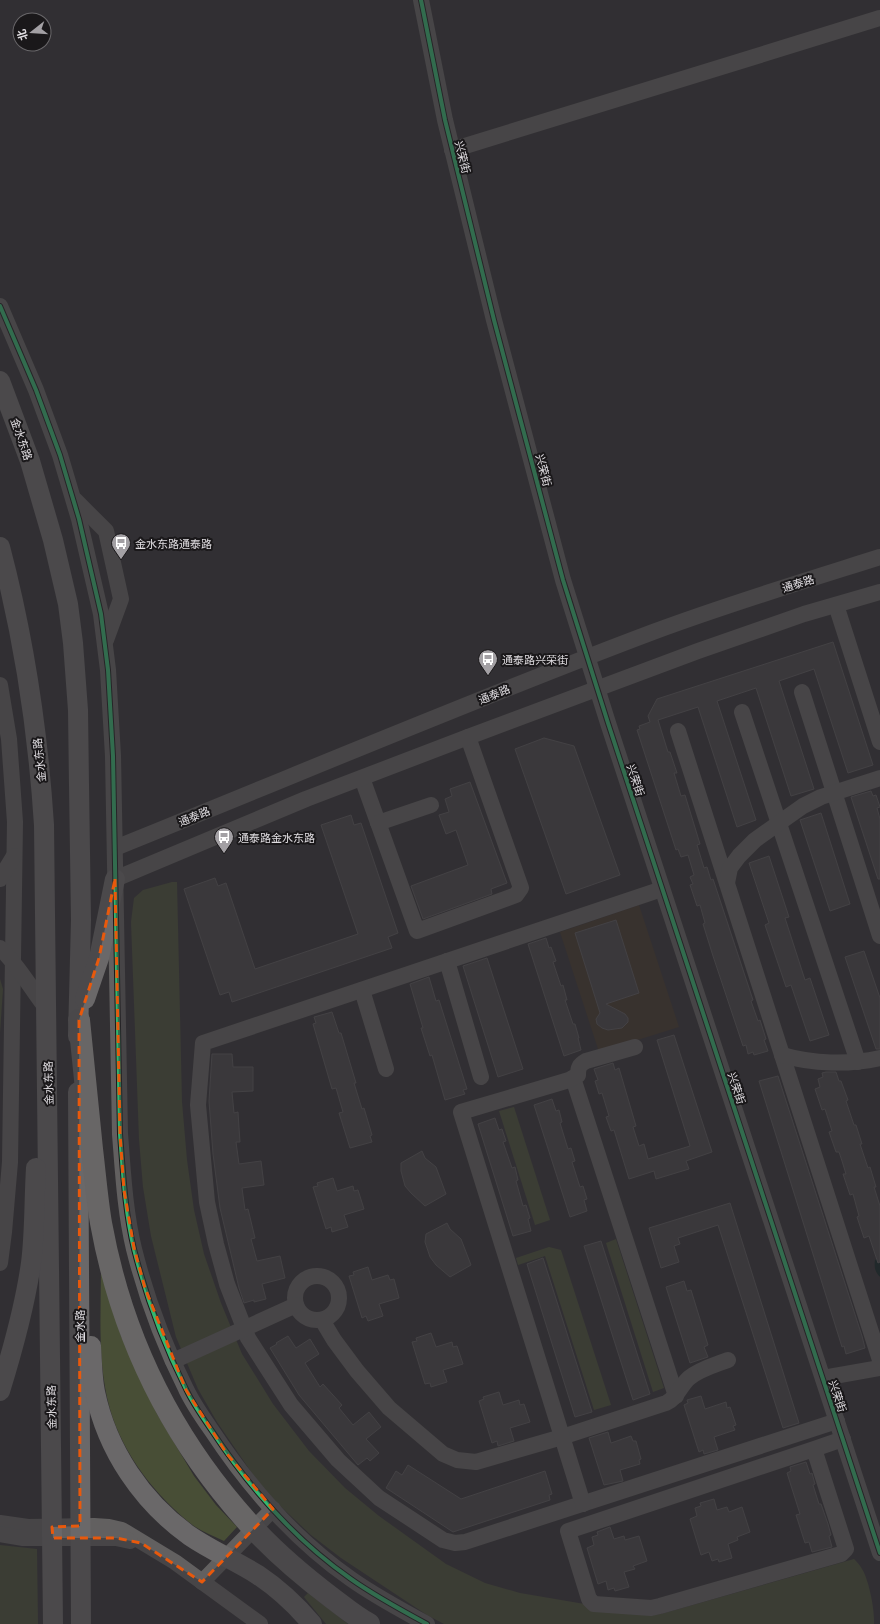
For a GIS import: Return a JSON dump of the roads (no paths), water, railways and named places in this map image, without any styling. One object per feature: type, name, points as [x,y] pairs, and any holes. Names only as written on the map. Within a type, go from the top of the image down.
[{"type":"highway","points":[[79,1020],[101,1222],[110,1264],[123,1312],[149,1375],[185,1441],[206,1473],[240,1513],[296,1570],[365,1623]]},
{"type":"main road","name":"金水东路","points":[[0,381],[30,461],[53,540],[68,604],[73,643],[78,702],[81,920],[79,1020],[79,1237]]},
{"type":"main road","name":"金水东路","points":[[0,547],[13,601],[23,653],[39,755],[44,825],[53,1624]]},
{"type":"main road","points":[[79,1020],[98,958],[115,880]]},
{"type":"main road","points":[[0,1391],[12,1354],[31,1263],[47,1009]]},
{"type":"main road","points":[[79,1237],[95,1390],[101,1414],[123,1464],[139,1487],[155,1506],[190,1536],[257,1574],[298,1607],[312,1624]]},
{"type":"main road","name":"金水路","points":[[79,1237],[81,1624]]},
{"type":"street","name":"兴荣街","points":[[421,0],[452,150],[494,320],[559,564],[597,689],[880,1553]]},
{"type":"street","points":[[452,150],[880,18]]},
{"type":"street","points":[[0,306],[36,390],[60,455],[73,498],[101,614],[108,670],[113,756],[120,1134],[124,1190],[134,1248],[145,1288],[186,1390],[227,1454],[252,1488],[304,1542],[350,1579],[390,1605],[427,1624]]},
{"type":"street","points":[[73,498],[106,531],[121,599],[105,643]]},
{"type":"street","name":"通泰路","points":[[115,848],[669,626],[880,557]]},
{"type":"street","points":[[115,880],[306,799],[468,737],[698,651],[836,605],[880,592]]},
{"type":"street","points":[[836,605],[880,742]]},
{"type":"street","points":[[0,685],[9,739],[15,822],[10,1162],[0,1263]]},
{"type":"street","points":[[802,692],[880,936]]},
{"type":"street","points":[[742,712],[858,1062]]},
{"type":"street","points":[[678,731],[880,1360]]},
{"type":"street","points":[[362,778],[416,930],[516,895],[521,888],[468,737]]},
{"type":"street","points":[[727,883],[730,868],[738,856],[755,840],[803,806],[834,793],[880,778]]},
{"type":"street","points":[[378,823],[430,805]]},
{"type":"street","points":[[0,879],[14,854]]},
{"type":"street","points":[[662,889],[203,1043],[198,1105],[207,1202],[216,1244],[227,1284],[244,1329],[256,1351],[291,1405],[338,1460],[379,1498],[443,1540],[455,1543],[464,1542],[583,1504],[837,1421]]},
{"type":"street","points":[[0,948],[13,960],[30,988],[47,1009]]},
{"type":"street","points":[[447,961],[482,1077]]},
{"type":"street","points":[[362,990],[386,1069]]},
{"type":"street","points":[[583,1504],[461,1112],[569,1080],[578,1075],[578,1067],[580,1064],[635,1047]]},
{"type":"street","points":[[782,1055],[811,1061],[858,1062],[880,1058]]},
{"type":"street","points":[[573,1078],[676,1396]]},
{"type":"street","points":[[316,1276],[328,1280],[337,1289],[339,1302],[333,1313],[322,1320],[310,1320],[301,1313],[296,1305],[296,1290],[304,1280],[316,1276]]},
{"type":"street","points":[[174,1361],[296,1305]]},
{"type":"street","points":[[322,1320],[334,1340],[357,1371],[389,1408],[443,1454],[457,1460],[476,1462],[562,1437],[666,1403],[673,1400],[688,1379],[693,1375],[705,1368],[728,1360]]},
{"type":"street","points":[[823,1378],[880,1368]]},
{"type":"street","points":[[814,1449],[846,1549],[841,1554],[651,1608],[594,1604],[589,1599],[568,1531],[814,1449],[843,1440]]},
{"type":"street","points":[[202,1582],[273,1509]]},
{"type":"street","points":[[0,1523],[28,1527],[110,1527],[122,1530],[141,1543],[175,1562],[260,1624]]},
{"type":"street","points":[[0,1534],[22,1538],[116,1538],[141,1543]]},
{"type":"water","points":[[880,1257],[880,1277],[876,1271],[875,1260]]},
{"type":"place","name":"金水东路通泰路","points":[[121,560]]},
{"type":"place","name":"通泰路兴荣街","points":[[488,676]]},
{"type":"place","name":"通泰路金水东路","points":[[224,854]]}]
